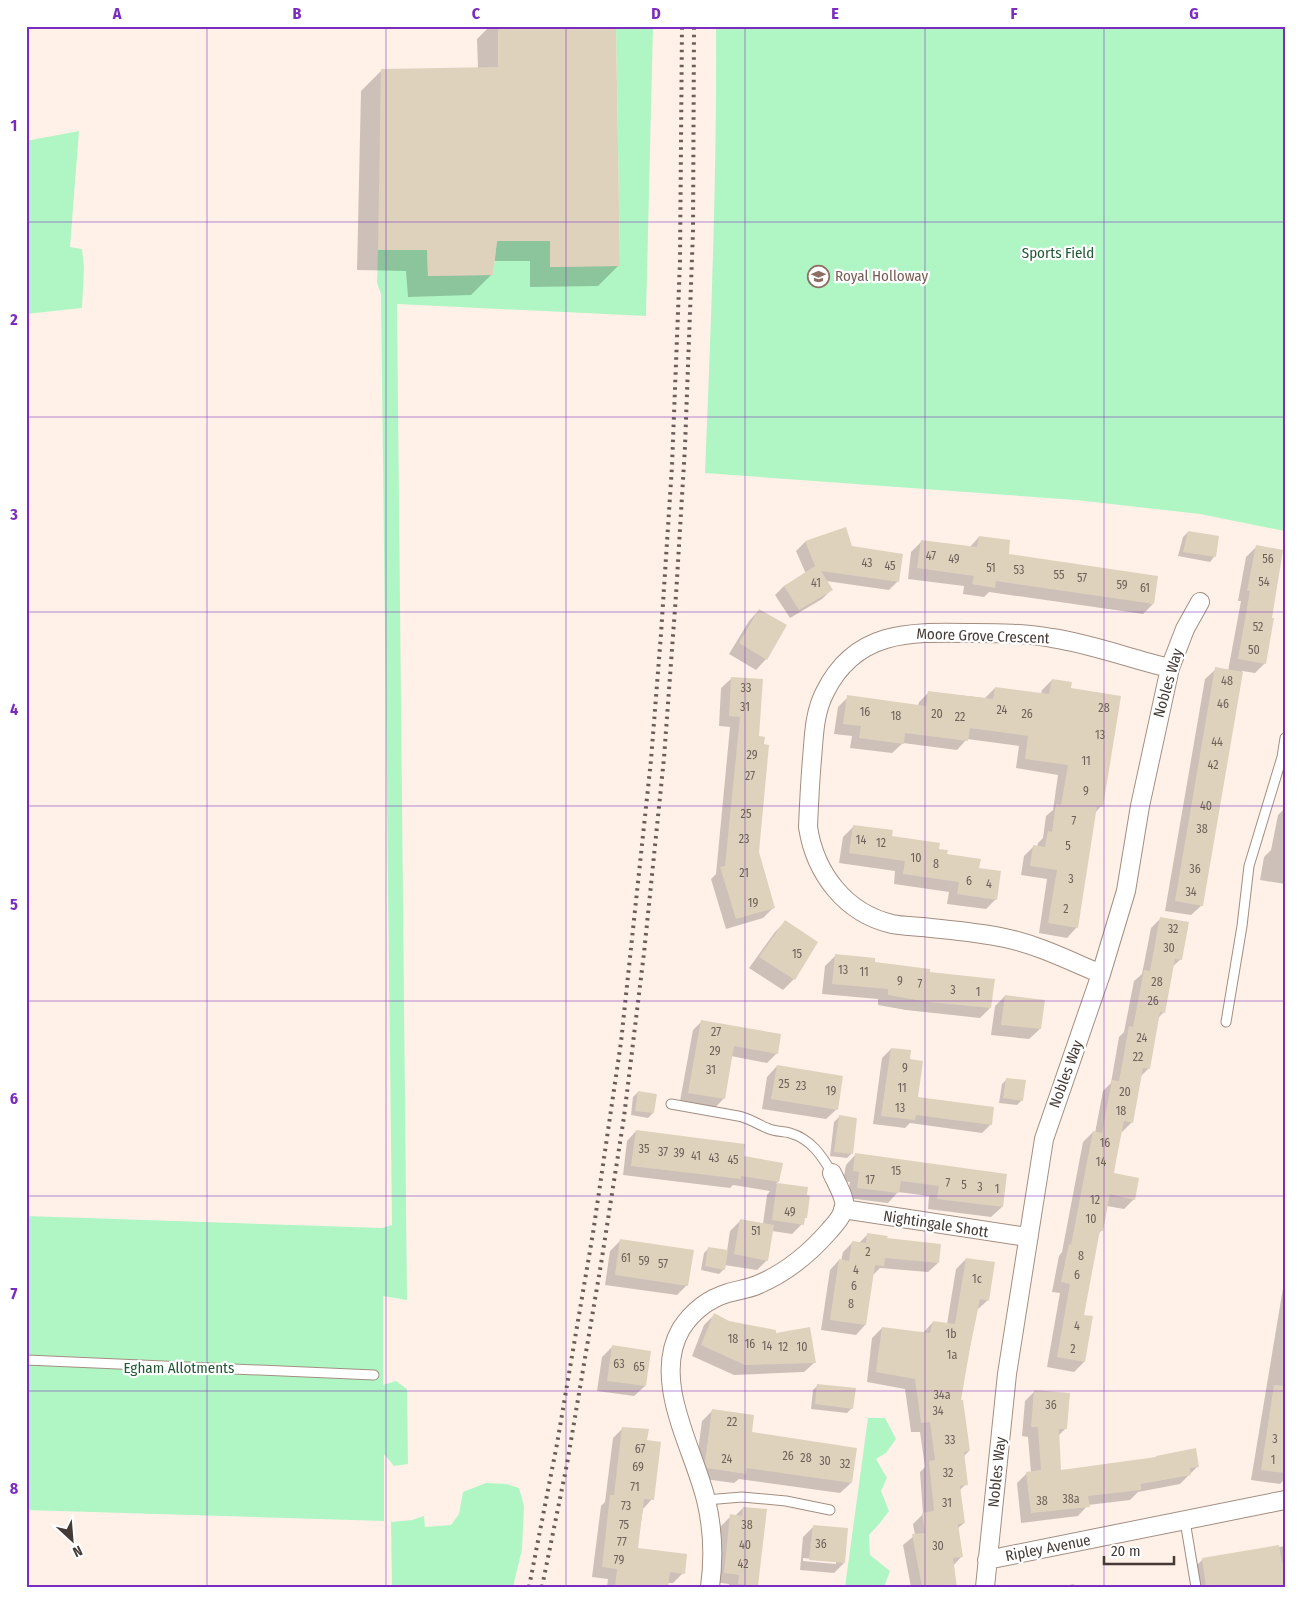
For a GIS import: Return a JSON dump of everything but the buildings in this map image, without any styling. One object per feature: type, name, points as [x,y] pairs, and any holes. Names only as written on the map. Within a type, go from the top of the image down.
[{"type":"street","name":"Nobles Way","points":[[985,1587],[1007,1374],[1044,1139],[1101,974],[1126,892],[1144,788],[1170,668],[1185,629],[1200,602]]},
{"type":"street","name":"Moore Grove Crescent","points":[[1101,974],[1037,948],[1005,938],[893,924],[875,918],[856,908],[840,894],[816,860],[810,843],[808,827],[817,712],[825,692],[846,661],[864,648],[882,640],[896,635],[916,632],[1006,634],[1052,638],[1170,668]]},
{"type":"street","points":[[710,1587],[712,1531],[706,1500],[673,1398],[671,1378],[672,1356],[675,1343],[688,1319],[705,1304],[727,1293],[756,1286],[782,1273],[798,1262],[821,1241],[837,1222],[844,1203],[832,1173]]},
{"type":"street","name":"Nightingale Shott","points":[[843,1209],[1029,1236]]},
{"type":"street","name":"Ripley Avenue","points":[[987,1560],[1285,1500]]},
{"type":"lane","points":[[1226,1022],[1250,866],[1282,757],[1285,738]]},
{"type":"lane","points":[[671,1104],[749,1118],[768,1129],[789,1132],[802,1137],[818,1150],[832,1173]]},
{"type":"lane","points":[[26,1360],[374,1375]]},
{"type":"lane","points":[[706,1500],[742,1497],[786,1501],[830,1510]]},
{"type":"lane","points":[[1185,1521],[1196,1587]]},
{"type":"green space","name":"Egham Allotments","points":[[616,26],[653,26],[646,316],[397,304],[407,1300],[383,1296],[383,1385],[396,1381],[407,1389],[408,1464],[394,1466],[384,1454],[384,1521],[26,1510],[26,1216],[382,1228],[392,1225],[381,294],[377,283],[378,250],[427,250],[428,276],[493,275],[497,241],[550,241],[550,267],[620,266]]},
{"type":"green space","name":"Sports Field","points":[[716,26],[1285,26],[1285,531],[1200,514],[1076,500],[705,473],[715,194]]},
{"type":"green space","points":[[79,131],[70,247],[82,249],[84,267],[82,308],[26,314],[26,141]]},
{"type":"green space","points":[[868,1418],[885,1418],[896,1439],[886,1453],[876,1459],[887,1478],[881,1491],[889,1511],[869,1535],[870,1555],[890,1571],[884,1587],[845,1587]]},
{"type":"green space","points":[[486,1483],[506,1484],[519,1488],[524,1506],[522,1549],[513,1587],[392,1587],[391,1522],[412,1520],[424,1516],[425,1527],[451,1525],[459,1514],[463,1492]]},
{"type":"railway","points":[[529,1587],[557,1444],[593,1233],[621,1042],[651,760],[672,466],[680,261],[682,26]]},
{"type":"railway","points":[[542,1587],[567,1464],[624,1117],[644,953],[664,758],[685,447],[693,231],[694,26]]},
{"type":"place","name":"Royal Holloway","points":[[819,276]]}]
